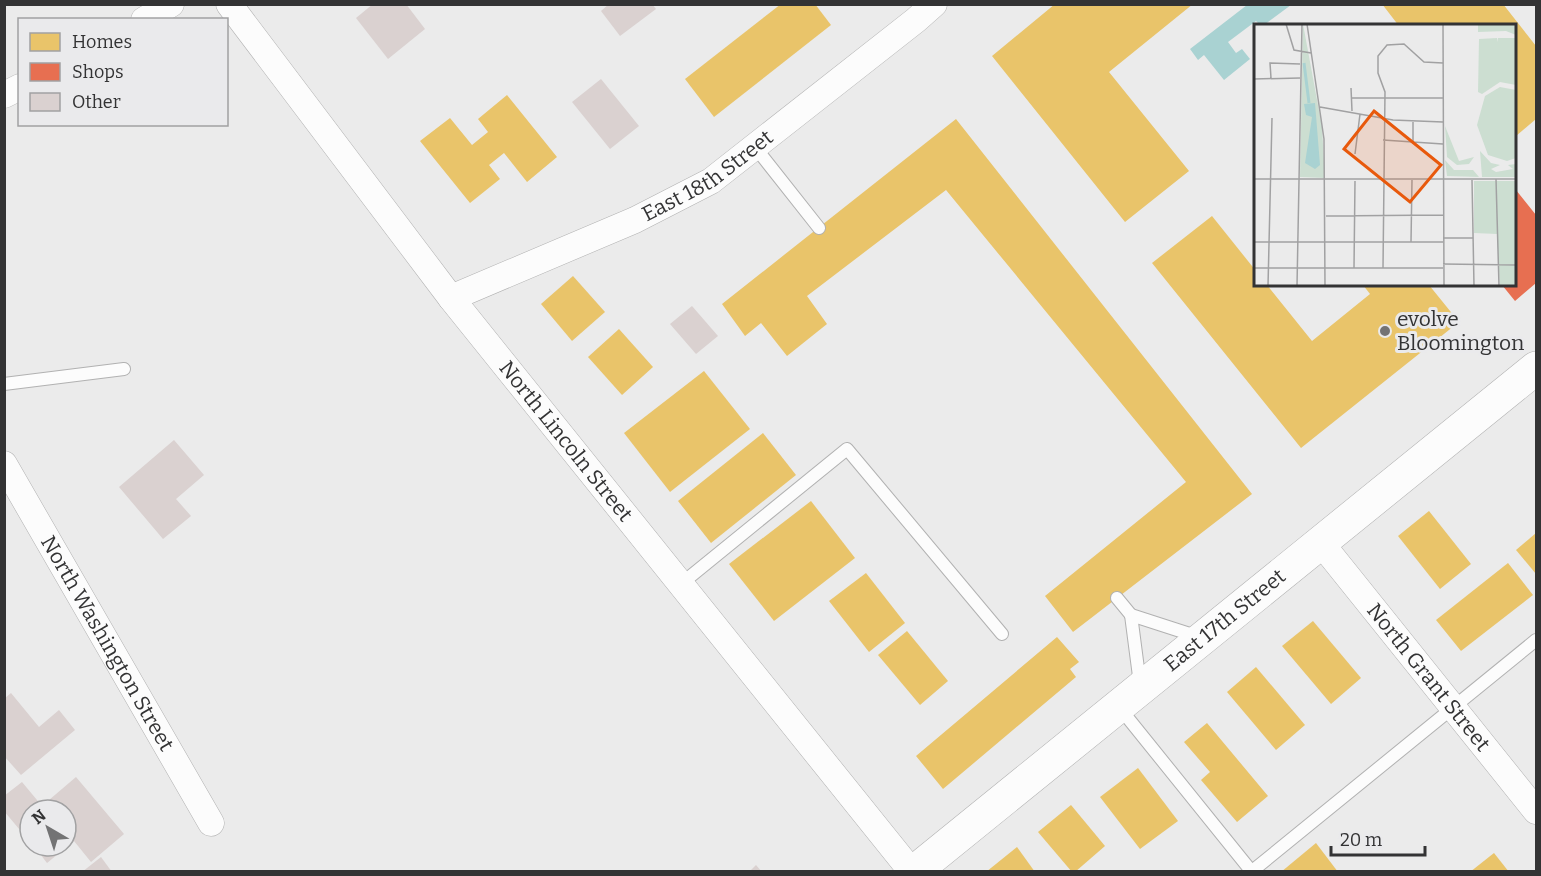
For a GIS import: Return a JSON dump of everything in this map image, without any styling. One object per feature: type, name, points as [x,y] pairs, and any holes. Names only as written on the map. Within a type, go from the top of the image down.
[{"type":"main road","name":"East 17th Street","points":[[913,872],[1321,543],[1534,376]]},
{"type":"street","points":[[147,18],[171,4]]},
{"type":"street","name":"North Lincoln Street","points":[[229,4],[451,298],[913,872]]},
{"type":"street","name":"East 18th Street","points":[[451,298],[635,220],[711,181],[755,147],[918,10]]},
{"type":"street","points":[[4,95],[18,88]]},
{"type":"street","name":"North Washington Street","points":[[4,464],[211,823]]},
{"type":"street","name":"North Grant Street","points":[[1321,543],[1536,811]]},
{"type":"lane","points":[[755,147],[819,228]]},
{"type":"lane","points":[[4,384],[124,369]]},
{"type":"lane","points":[[681,584],[848,448],[1002,634]]},
{"type":"lane","points":[[1117,598],[1131,615],[1203,638]]},
{"type":"lane","points":[[1131,615],[1130,698],[1252,871],[1536,640]]},
{"type":"water","points":[[1247,5],[1291,5],[1265,24],[1259,24],[1256,21],[1228,42],[1236,53],[1242,49],[1250,59],[1224,80],[1204,55],[1198,60],[1190,49]]},
{"type":"building: Homes","points":[[781,4],[815,4],[831,25],[714,117],[685,79]]},
{"type":"building: Homes","points":[[1055,4],[1193,4],[1109,72],[1189,171],[1125,222],[992,56]]},
{"type":"building: Homes","points":[[1382,4],[1503,4],[1536,46],[1536,119],[1517,135],[1517,24],[1397,24]]},
{"type":"building: Homes","points":[[507,95],[557,157],[527,182],[504,153],[489,165],[500,179],[470,203],[420,141],[450,118],[472,145],[488,132],[478,119]]},
{"type":"building: Homes","points":[[956,119],[1252,494],[1073,632],[1045,596],[1186,482],[946,190],[807,296],[827,324],[787,356],[761,323],[745,336],[722,304]]},
{"type":"building: Homes","name":"evolve Bloomington","points":[[1212,216],[1254,268],[1254,286],[1268,286],[1312,341],[1370,294],[1364,286],[1430,286],[1459,322],[1301,448],[1152,263]]},
{"type":"building: Homes","points":[[573,276],[605,312],[572,341],[541,304]]},
{"type":"building: Homes","points":[[619,329],[653,367],[622,395],[588,357]]},
{"type":"building: Homes","points":[[704,371],[750,429],[670,492],[624,433]]},
{"type":"building: Homes","points":[[763,433],[796,475],[711,543],[678,501]]},
{"type":"building: Homes","points":[[811,501],[855,558],[774,621],[729,564]]},
{"type":"building: Homes","points":[[1429,511],[1471,564],[1440,589],[1398,536]]},
{"type":"building: Homes","points":[[1536,533],[1536,574],[1516,550]]},
{"type":"building: Homes","points":[[1508,563],[1533,595],[1461,651],[1436,620]]},
{"type":"building: Homes","points":[[866,573],[905,623],[869,652],[829,601]]},
{"type":"building: Homes","points":[[1313,621],[1361,678],[1331,704],[1282,646]]},
{"type":"building: Homes","points":[[907,631],[948,681],[920,705],[878,655]]},
{"type":"building: Homes","points":[[1057,637],[1079,662],[1070,669],[1076,677],[943,789],[916,756]]},
{"type":"building: Homes","points":[[1256,667],[1305,725],[1276,750],[1227,692]]},
{"type":"building: Homes","points":[[1207,723],[1268,796],[1237,822],[1201,780],[1210,772],[1184,742]]},
{"type":"building: Homes","points":[[1138,768],[1178,821],[1140,849],[1100,797]]},
{"type":"building: Homes","points":[[1071,805],[1105,846],[1075,872],[1072,872],[1038,832]]},
{"type":"building: Homes","points":[[1316,843],[1338,872],[1281,872]]},
{"type":"building: Homes","points":[[1017,847],[1035,872],[986,872]]},
{"type":"building: Homes","points":[[1494,853],[1509,872],[1470,872]]},
{"type":"building: Shops","points":[[1517,191],[1536,215],[1536,283],[1515,301],[1503,286],[1517,286]]},
{"type":"building: Other","points":[[373,4],[406,4],[425,29],[388,59],[356,18]]},
{"type":"building: Other","points":[[609,4],[652,4],[656,9],[620,36],[601,11]]},
{"type":"building: Other","points":[[601,79],[639,126],[610,149],[572,102]]},
{"type":"building: Other","points":[[692,306],[718,336],[696,354],[670,324]]},
{"type":"building: Other","points":[[174,440],[204,475],[176,499],[191,516],[163,539],[119,487]]},
{"type":"building: Other","points":[[11,693],[39,727],[59,710],[75,730],[21,775],[4,756],[4,699]]},
{"type":"building: Other","points":[[76,777],[124,834],[91,862],[78,846],[78,798],[51,798]]},
{"type":"building: Other","points":[[22,782],[35,798],[18,798],[18,828],[4,811],[4,796]]},
{"type":"building: Other","points":[[101,857],[112,872],[82,872]]},
{"type":"building: Other","points":[[43,858],[53,858],[47,863]]},
{"type":"building: Other","points":[[756,865],[762,872],[749,872]]},
{"type":"place","name":"evolve Bloomington","points":[[1385,331]]}]
